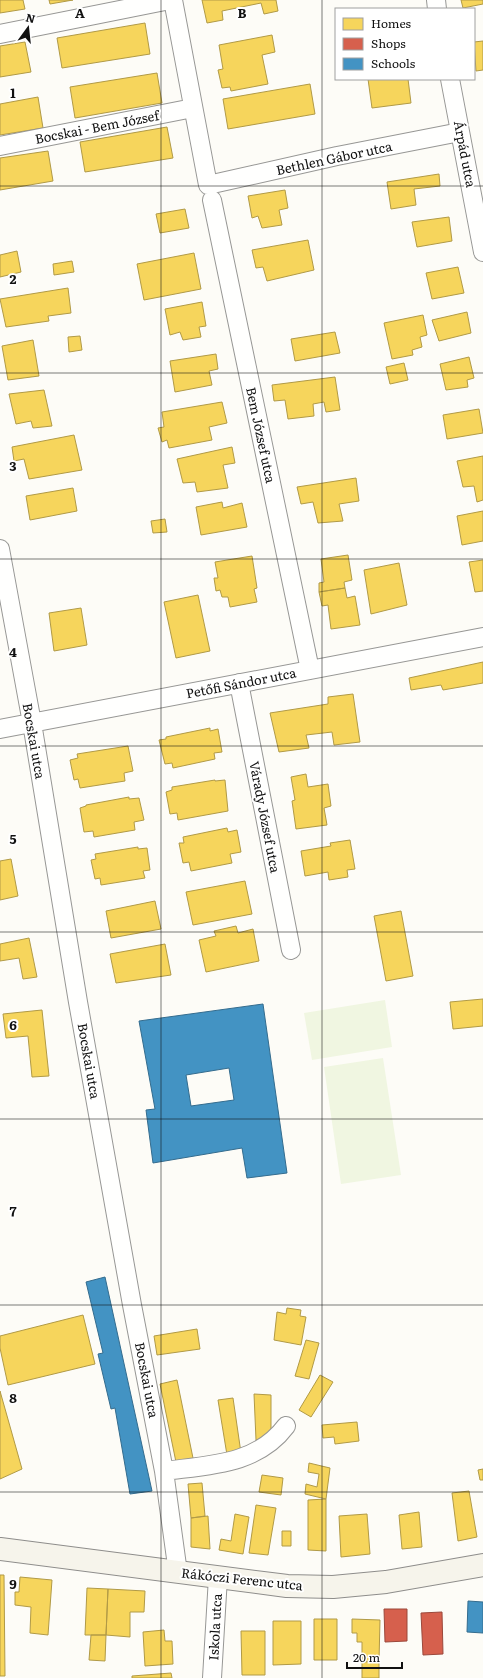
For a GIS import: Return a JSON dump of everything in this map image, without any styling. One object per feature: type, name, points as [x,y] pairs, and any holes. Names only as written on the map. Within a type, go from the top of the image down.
[{"type":"main road","name":"Rákóczi Ferenc utca","points":[[0,1549],[287,1586],[333,1587],[386,1582],[483,1565]]},
{"type":"street","points":[[0,34],[170,0]]},
{"type":"street","name":"Bem József utca","points":[[173,0],[210,193],[310,670]]},
{"type":"street","name":"Árpád utca","points":[[450,80],[483,252]]},
{"type":"street","name":"Bocskai - Bem József","points":[[0,146],[193,108]]},
{"type":"street","name":"Bethlen Gábor utca","points":[[210,193],[337,156],[460,132]]},
{"type":"street","name":"Bocskai utca","points":[[0,549],[32,723],[78,1002],[132,1306],[164,1471],[178,1572]]},
{"type":"street","name":"Petőfi Sándor utca","points":[[0,729],[483,637]]},
{"type":"street","name":"Várady József utca","points":[[239,683],[291,950]]},
{"type":"street","points":[[164,1471],[233,1462],[273,1442],[286,1426]]},
{"type":"street","name":"Iskola utca","points":[[212,1678],[218,1577]]},
{"type":"green space","points":[[385,1000],[392,1047],[312,1060],[304,1013]]},
{"type":"green space","points":[[383,1058],[401,1175],[341,1184],[324,1067]]},
{"type":"building: Homes","points":[[0,0],[23,0],[25,9],[0,13]]},
{"type":"building: Homes","points":[[49,0],[73,0],[50,4]]},
{"type":"building: Homes","points":[[202,0],[276,0],[278,11],[264,14],[261,3],[222,11],[223,20],[207,23]]},
{"type":"building: Homes","points":[[461,0],[483,0],[483,4],[463,8]]},
{"type":"building: Homes","points":[[145,23],[150,54],[62,68],[57,38]]},
{"type":"building: Homes","points":[[272,35],[275,52],[262,55],[268,84],[231,91],[230,87],[222,88],[218,70],[223,69],[219,45]]},
{"type":"building: Homes","points":[[483,41],[483,70],[476,71],[475,42]]},
{"type":"building: Homes","points":[[25,42],[31,72],[0,77],[0,46]]},
{"type":"building: Homes","points":[[157,73],[162,103],[75,118],[70,87]]},
{"type":"building: Homes","points":[[368,80],[408,80],[411,103],[372,108]]},
{"type":"building: Homes","points":[[310,84],[315,114],[228,129],[223,99]]},
{"type":"building: Homes","points":[[38,97],[43,128],[0,135],[0,104]]},
{"type":"building: Homes","points":[[167,127],[173,158],[85,172],[80,142]]},
{"type":"building: Homes","points":[[48,151],[53,181],[0,190],[0,158]]},
{"type":"building: Homes","points":[[439,174],[440,186],[414,189],[416,205],[391,209],[387,182]]},
{"type":"building: Homes","points":[[285,190],[288,208],[279,210],[282,225],[262,228],[258,216],[252,218],[248,196]]},
{"type":"building: Homes","points":[[185,209],[189,228],[160,233],[156,214]]},
{"type":"building: Homes","points":[[449,217],[452,241],[417,247],[412,222]]},
{"type":"building: Homes","points":[[308,240],[314,270],[267,281],[263,267],[256,268],[252,250]]},
{"type":"building: Homes","points":[[17,251],[21,272],[0,277],[0,255]]},
{"type":"building: Homes","points":[[194,253],[201,289],[144,300],[137,264]]},
{"type":"building: Homes","points":[[72,261],[74,272],[54,275],[53,264]]},
{"type":"building: Homes","points":[[458,267],[464,293],[432,299],[426,273]]},
{"type":"building: Homes","points":[[68,288],[71,313],[48,316],[49,321],[6,327],[0,299]]},
{"type":"building: Homes","points":[[202,302],[206,326],[199,327],[201,337],[183,340],[180,332],[170,335],[165,309]]},
{"type":"building: Homes","points":[[467,312],[471,333],[439,341],[432,320]]},
{"type":"building: Homes","points":[[423,315],[427,335],[420,337],[422,347],[412,350],[413,355],[392,359],[384,323]]},
{"type":"building: Homes","points":[[335,332],[340,353],[295,361],[291,339]]},
{"type":"building: Homes","points":[[80,336],[82,350],[69,352],[68,337]]},
{"type":"building: Homes","points":[[33,340],[39,376],[8,380],[2,346]]},
{"type":"building: Homes","points":[[216,354],[218,369],[209,371],[212,385],[175,392],[170,361]]},
{"type":"building: Homes","points":[[469,357],[474,378],[467,380],[468,387],[446,390],[440,364]]},
{"type":"building: Homes","points":[[404,363],[408,380],[390,384],[386,367]]},
{"type":"building: Homes","points":[[335,377],[340,410],[326,412],[324,402],[313,404],[314,416],[288,419],[285,400],[274,401],[272,385]]},
{"type":"building: Homes","points":[[44,390],[52,426],[33,428],[31,421],[16,424],[9,394]]},
{"type":"building: Homes","points":[[222,402],[227,423],[209,427],[212,440],[169,448],[167,440],[162,442],[158,428],[164,427],[162,412]]},
{"type":"building: Homes","points":[[479,409],[483,433],[447,439],[443,415]]},
{"type":"building: Homes","points":[[74,435],[82,470],[29,479],[24,459],[14,461],[12,447]]},
{"type":"building: Homes","points":[[232,447],[235,463],[223,465],[228,488],[197,492],[195,482],[183,483],[177,459]]},
{"type":"building: Homes","points":[[483,456],[483,500],[477,502],[474,486],[463,487],[457,461]]},
{"type":"building: Homes","points":[[356,478],[359,501],[339,504],[343,521],[318,523],[313,502],[301,504],[297,487]]},
{"type":"building: Homes","points":[[73,488],[77,511],[30,520],[26,496]]},
{"type":"building: Homes","points":[[222,502],[223,508],[242,503],[247,527],[201,535],[196,507]]},
{"type":"building: Homes","points":[[483,511],[483,541],[462,545],[457,516]]},
{"type":"building: Homes","points":[[165,519],[167,532],[153,533],[151,521]]},
{"type":"building: Homes","points":[[348,555],[352,580],[344,582],[345,588],[319,592],[319,583],[324,582],[321,559]]},
{"type":"building: Homes","points":[[252,556],[257,588],[254,589],[257,602],[230,607],[228,597],[222,597],[220,590],[216,591],[214,578],[218,578],[215,562]]},
{"type":"building: Homes","points":[[483,560],[483,591],[475,592],[469,562]]},
{"type":"building: Homes","points":[[399,563],[407,605],[371,614],[364,570]]},
{"type":"building: Homes","points":[[345,588],[347,598],[355,596],[360,625],[331,629],[328,605],[322,606],[319,592]]},
{"type":"building: Homes","points":[[198,595],[210,651],[176,658],[164,602]]},
{"type":"building: Homes","points":[[81,608],[87,645],[54,651],[49,613]]},
{"type":"building: Homes","points":[[483,662],[483,683],[443,690],[441,685],[411,690],[409,678]]},
{"type":"building: Homes","points":[[353,694],[360,742],[334,745],[332,732],[306,735],[309,748],[279,752],[270,713],[328,704],[328,697]]},
{"type":"building: Homes","points":[[210,728],[210,731],[218,729],[222,752],[214,753],[215,759],[173,768],[172,763],[165,764],[159,740],[166,739],[166,737]]},
{"type":"building: Homes","points":[[128,746],[133,771],[124,773],[125,781],[80,788],[78,779],[74,780],[70,760],[78,758],[77,754]]},
{"type":"building: Homes","points":[[306,774],[308,787],[328,784],[331,806],[324,808],[327,825],[296,829],[292,801],[295,800],[291,777]]},
{"type":"building: Homes","points":[[215,780],[225,780],[228,811],[178,820],[177,813],[170,814],[166,792],[172,790],[172,787]]},
{"type":"building: Homes","points":[[129,797],[129,799],[139,798],[144,820],[134,822],[135,830],[94,837],[93,831],[84,832],[80,808],[86,805]]},
{"type":"building: Homes","points":[[227,828],[228,832],[237,830],[241,852],[230,854],[232,863],[191,871],[189,862],[183,863],[179,843],[184,843],[183,837]]},
{"type":"building: Homes","points":[[350,840],[355,869],[347,870],[348,877],[329,880],[328,872],[305,876],[301,851],[331,846],[330,843]]},
{"type":"building: Homes","points":[[138,847],[138,849],[147,848],[150,870],[143,871],[145,878],[101,885],[100,878],[95,879],[91,860],[96,859],[95,854]]},
{"type":"building: Homes","points":[[11,859],[18,896],[0,900],[0,861]]},
{"type":"building: Homes","points":[[245,881],[252,914],[193,925],[186,892]]},
{"type":"building: Homes","points":[[155,901],[161,929],[111,938],[106,911]]},
{"type":"building: Homes","points":[[401,911],[413,976],[386,981],[374,916]]},
{"type":"building: Homes","points":[[236,926],[238,933],[253,929],[259,961],[206,972],[199,940],[216,936],[214,931]]},
{"type":"building: Homes","points":[[29,938],[37,977],[23,979],[19,958],[0,961],[0,944]]},
{"type":"building: Homes","points":[[165,944],[171,975],[116,983],[110,954]]},
{"type":"building: Homes","points":[[483,999],[483,1026],[453,1029],[450,1002]]},
{"type":"building: Homes","points":[[42,1010],[49,1076],[32,1077],[28,1036],[6,1038],[3,1014]]},
{"type":"building: Homes","points":[[287,1308],[301,1310],[300,1316],[306,1317],[301,1345],[274,1340],[277,1312],[286,1314]]},
{"type":"building: Homes","points":[[83,1315],[95,1364],[8,1385],[0,1348],[0,1336]]},
{"type":"building: Homes","points":[[197,1329],[200,1349],[157,1355],[154,1336]]},
{"type":"building: Homes","points":[[306,1340],[319,1343],[309,1379],[295,1376]]},
{"type":"building: Homes","points":[[320,1375],[333,1382],[311,1417],[299,1410]]},
{"type":"building: Homes","points":[[177,1380],[194,1463],[177,1467],[160,1384]]},
{"type":"building: Homes","points":[[0,1391],[22,1469],[0,1479]]},
{"type":"building: Homes","points":[[254,1394],[271,1395],[271,1440],[256,1440]]},
{"type":"building: Homes","points":[[233,1398],[241,1453],[227,1455],[218,1400]]},
{"type":"building: Homes","points":[[357,1422],[359,1441],[335,1444],[334,1437],[323,1438],[322,1425]]},
{"type":"building: Homes","points":[[309,1463],[330,1468],[326,1499],[305,1494],[306,1484],[317,1487],[319,1474],[308,1472]]},
{"type":"building: Homes","points":[[483,1469],[483,1480],[480,1480],[478,1470]]},
{"type":"building: Homes","points":[[262,1475],[283,1478],[281,1495],[259,1492]]},
{"type":"building: Homes","points":[[202,1483],[205,1516],[191,1518],[188,1484]]},
{"type":"building: Homes","points":[[469,1491],[477,1537],[458,1541],[452,1493]]},
{"type":"building: Homes","points":[[326,1499],[326,1551],[308,1550],[308,1500]]},
{"type":"building: Homes","points":[[256,1505],[276,1508],[268,1555],[249,1553]]},
{"type":"building: Homes","points":[[419,1512],[422,1547],[402,1549],[399,1515]]},
{"type":"building: Homes","points":[[235,1514],[249,1517],[243,1554],[219,1550],[221,1539],[231,1541]]},
{"type":"building: Homes","points":[[367,1514],[370,1554],[341,1557],[339,1516]]},
{"type":"building: Homes","points":[[208,1516],[210,1549],[191,1547],[191,1518]]},
{"type":"building: Homes","points":[[282,1531],[291,1531],[291,1546],[282,1546]]},
{"type":"building: Homes","points":[[0,1575],[4,1575],[5,1676],[0,1676]]},
{"type":"building: Homes","points":[[20,1577],[52,1580],[48,1635],[30,1633],[31,1607],[15,1605],[15,1592],[19,1592]]},
{"type":"building: Homes","points":[[87,1588],[108,1589],[106,1635],[85,1635]]},
{"type":"building: Homes","points":[[108,1589],[145,1591],[144,1612],[130,1612],[130,1637],[106,1635]]},
{"type":"building: Homes","points":[[314,1619],[337,1619],[337,1660],[314,1660]]},
{"type":"building: Homes","points":[[352,1619],[380,1620],[379,1661],[362,1662],[362,1642],[357,1642],[357,1633],[352,1633]]},
{"type":"building: Homes","points":[[273,1621],[301,1621],[301,1664],[273,1665]]},
{"type":"building: Homes","points":[[164,1630],[165,1641],[172,1641],[173,1664],[145,1666],[143,1632]]},
{"type":"building: Homes","points":[[241,1631],[265,1631],[265,1675],[242,1675]]},
{"type":"building: Homes","points":[[91,1635],[106,1635],[105,1661],[89,1660]]},
{"type":"building: Homes","points":[[379,1661],[379,1678],[362,1678],[362,1662]]},
{"type":"building: Homes","points":[[171,1673],[172,1678],[132,1678],[132,1676]]},
{"type":"building: Shops","points":[[384,1609],[407,1609],[407,1641],[385,1642]]},
{"type":"building: Shops","points":[[442,1612],[443,1654],[423,1655],[421,1613]]},
{"type":"building: Schools","points":[[263,1004],[287,1173],[247,1178],[242,1148],[153,1163],[146,1110],[155,1109],[139,1021]],"holes":[[[229,1068],[234,1100],[191,1106],[186,1075]]]},
{"type":"building: Schools","points":[[105,1277],[152,1491],[130,1494],[115,1408],[111,1409],[98,1354],[103,1353],[86,1282]]},
{"type":"building: Schools","points":[[468,1601],[483,1602],[483,1633],[467,1632]]}]
